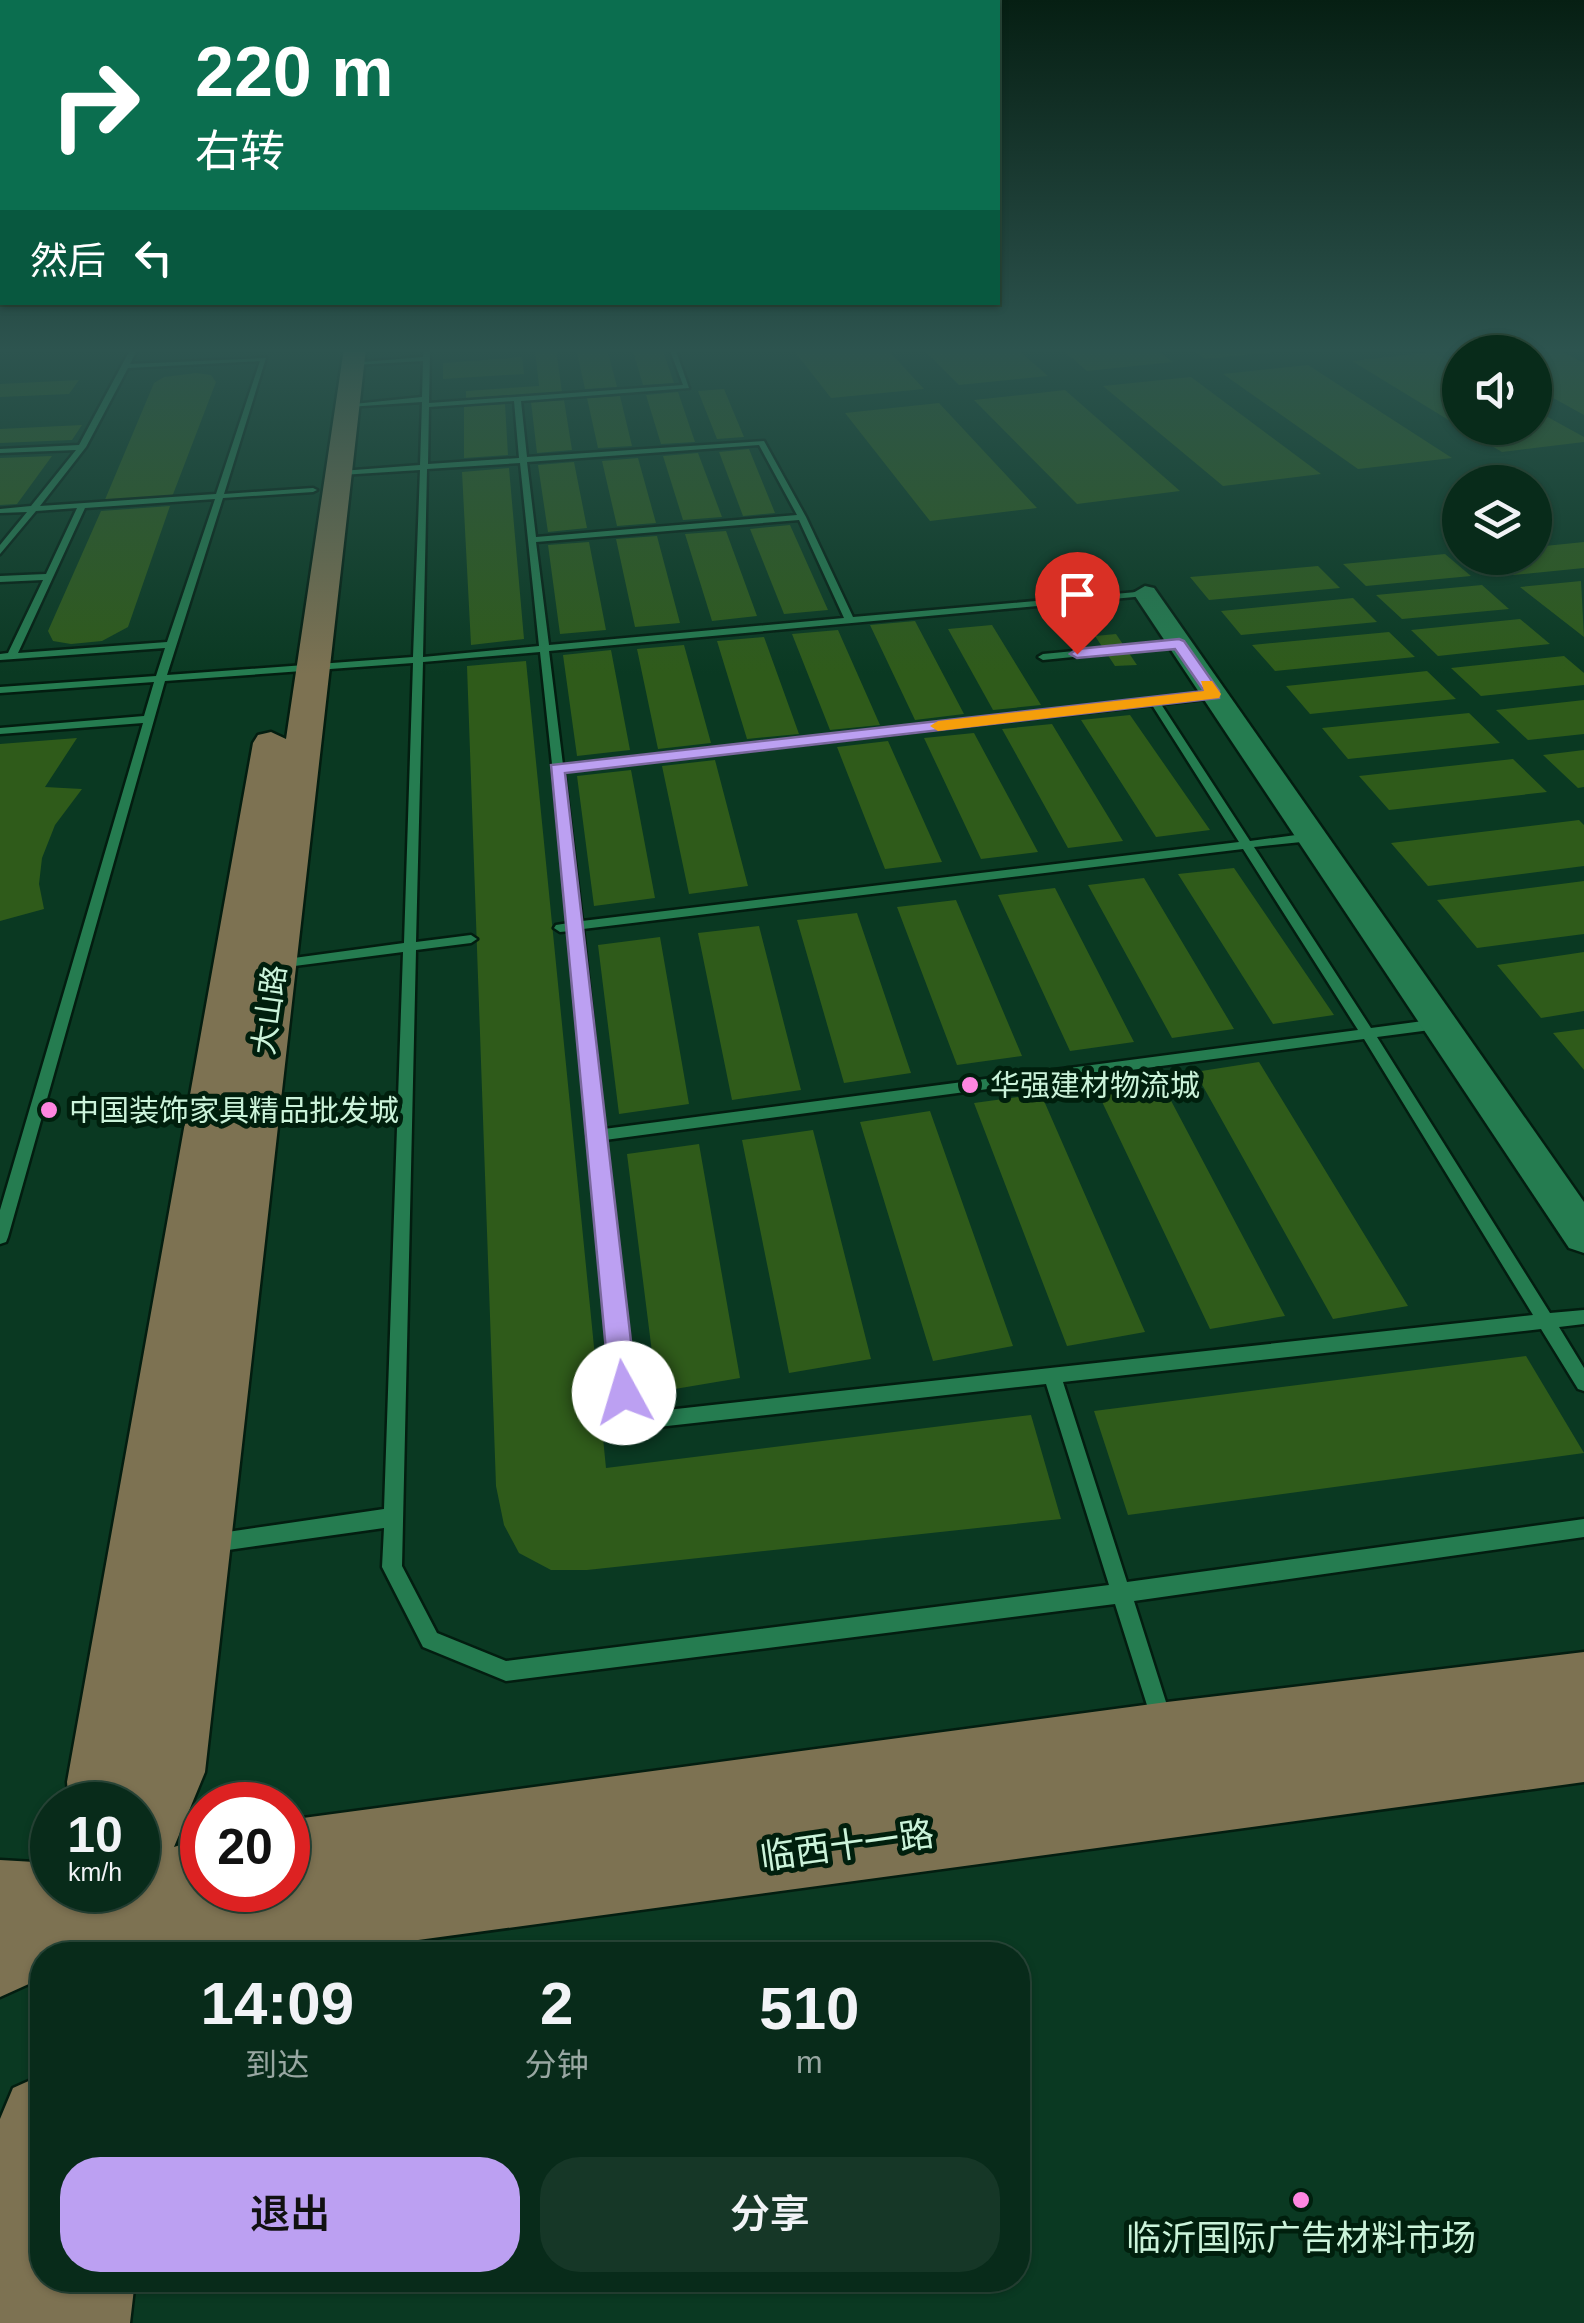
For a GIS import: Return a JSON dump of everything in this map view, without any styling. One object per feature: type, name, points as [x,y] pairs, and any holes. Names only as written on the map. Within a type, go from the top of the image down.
[{"type":"main road","name":"大山路","points":[[106,1782],[332,456]]},
{"type":"main road","name":"大山路","points":[[160,1794],[169,1772],[275,964],[297,669]]},
{"type":"main road","name":"临西十一路","points":[[310,1854],[1170,1744],[1584,1686]]},
{"type":"main road","name":"临西十一路","points":[[310,1879],[1584,1717]]},
{"type":"main road","name":"临西十一路","points":[[140,1912],[225,1928],[1584,1747]]},
{"type":"main road","name":"临西十一路","points":[[0,1898],[30,1900]]},
{"type":"main road","name":"临西十一路","points":[[36,1942],[103,1912]]},
{"type":"main road","name":"临西十一路","points":[[0,1958],[30,1945]]},
{"type":"main road","points":[[5,2323],[30,2184]]},
{"type":"main road","points":[[85,2323],[89,2292]]},
{"type":"street","points":[[1145,593],[1584,1236]]},
{"type":"lane","points":[[0,551],[75,456]]},
{"type":"lane","points":[[0,1238],[160,680],[233,456]]},
{"type":"lane","points":[[425,456],[392,1566],[430,1640],[506,1671],[1121,1594],[1584,1528]]},
{"type":"lane","points":[[523,456],[556,769],[568,927],[624,1393],[632,1417],[658,1420],[1584,1316]]},
{"type":"lane","points":[[0,511],[220,497],[424,468],[573,456]]},
{"type":"lane","points":[[768,456],[850,620]]},
{"type":"lane","points":[[6,657],[81,508]]},
{"type":"lane","points":[[532,540],[802,518]]},
{"type":"lane","points":[[0,579],[49,576]]},
{"type":"lane","points":[[0,690],[418,660],[1145,593]]},
{"type":"lane","points":[[1043,657],[1179,644]]},
{"type":"lane","points":[[6,657],[172,645]]},
{"type":"lane","points":[[556,769],[1214,694]]},
{"type":"lane","points":[[1155,702],[1367,1032],[1584,1383]]},
{"type":"lane","points":[[0,730],[149,719]]},
{"type":"lane","points":[[568,927],[1311,837]]},
{"type":"lane","points":[[275,964],[472,939]]},
{"type":"lane","points":[[594,1136],[1439,1024]]},
{"type":"lane","points":[[1052,1376],[1170,1744]]},
{"type":"lane","points":[[197,1545],[394,1517]]},
{"type":"building","points":[[52,456],[17,504],[0,505],[0,458]]},
{"type":"building","points":[[123,456],[188,456],[172,497],[104,502]]},
{"type":"building","points":[[663,456],[699,456],[722,517],[683,520]]},
{"type":"building","points":[[721,456],[752,456],[775,513],[743,516]]},
{"type":"building","points":[[879,456],[989,456],[1037,508],[930,521]]},
{"type":"building","points":[[1030,456],[1141,456],[1180,491],[1077,504]]},
{"type":"building","points":[[1187,456],[1297,456],[1321,474],[1223,486]]},
{"type":"building","points":[[1340,456],[1452,458],[1358,469]]},
{"type":"building","points":[[638,458],[656,523],[617,526],[602,461]]},
{"type":"building","points":[[574,462],[587,528],[548,532],[538,465]]},
{"type":"building","points":[[509,468],[524,639],[471,645],[462,472]]},
{"type":"building","points":[[170,506],[128,627],[102,641],[53,641],[48,631],[101,511]]},
{"type":"building","points":[[790,525],[828,610],[784,614],[750,529]]},
{"type":"building","points":[[726,531],[757,616],[712,621],[685,534]]},
{"type":"building","points":[[657,536],[680,623],[635,627],[616,539]]},
{"type":"building","points":[[589,542],[606,630],[560,634],[548,545]]},
{"type":"building","points":[[1584,542],[1584,568],[1552,571],[1552,545]]},
{"type":"building","points":[[1442,554],[1442,575],[1471,576],[1366,586],[1343,564]]},
{"type":"building","points":[[1318,566],[1340,588],[1209,600],[1190,577]]},
{"type":"building","points":[[1581,581],[1584,637],[1520,587]]},
{"type":"building","points":[[1482,585],[1509,609],[1402,619],[1376,595]]},
{"type":"building","points":[[1353,598],[1377,622],[1241,635],[1221,611]]},
{"type":"building","points":[[1520,619],[1550,644],[1438,656],[1411,630]]},
{"type":"building","points":[[915,621],[964,714],[915,720],[870,625]]},
{"type":"building","points":[[992,625],[1041,705],[993,710],[948,629]]},
{"type":"building","points":[[838,630],[880,725],[830,730],[792,634]]},
{"type":"building","points":[[1389,632],[1415,657],[1275,671],[1252,645]]},
{"type":"building","points":[[1116,634],[1137,665],[1115,666],[1095,636]]},
{"type":"building","points":[[764,637],[799,734],[747,739],[717,641]]},
{"type":"building","points":[[684,645],[711,743],[658,749],[637,649]]},
{"type":"building","points":[[611,650],[630,750],[577,756],[563,655]]},
{"type":"building","points":[[1564,656],[1584,673],[1584,685],[1481,696],[1451,668]]},
{"type":"building","points":[[526,661],[606,1468],[1031,1415],[1061,1519],[587,1570],[551,1570],[519,1553],[504,1525],[496,1486],[467,666]]},
{"type":"building","points":[[1427,671],[1456,699],[1310,714],[1286,686]]},
{"type":"building","points":[[1584,700],[1584,734],[1528,740],[1496,710]]},
{"type":"building","points":[[1469,713],[1500,743],[1348,759],[1322,728]]},
{"type":"building","points":[[1130,715],[1210,830],[1156,837],[1081,720]]},
{"type":"building","points":[[1052,724],[1123,841],[1068,848],[1002,729]]},
{"type":"building","points":[[974,733],[1038,852],[981,859],[924,738]]},
{"type":"building","points":[[77,738],[45,787],[82,789],[55,825],[42,858],[39,884],[44,909],[0,921],[0,744]]},
{"type":"building","points":[[888,741],[942,862],[885,869],[837,747]]},
{"type":"building","points":[[1584,750],[1584,787],[1578,788],[1543,755]]},
{"type":"building","points":[[1513,759],[1547,792],[1389,810],[1359,776]]},
{"type":"building","points":[[715,760],[748,886],[689,894],[662,766]]},
{"type":"building","points":[[631,770],[655,898],[594,906],[577,776]]},
{"type":"building","points":[[1579,820],[1584,825],[1584,866],[1428,886],[1391,843]]},
{"type":"building","points":[[1234,868],[1334,1015],[1273,1024],[1178,874]]},
{"type":"building","points":[[1144,878],[1234,1029],[1172,1038],[1088,885]]},
{"type":"building","points":[[1584,881],[1584,934],[1477,948],[1437,900]]},
{"type":"building","points":[[1055,888],[1134,1042],[1070,1051],[998,895]]},
{"type":"building","points":[[956,900],[1022,1056],[957,1065],[897,907]]},
{"type":"building","points":[[857,913],[911,1073],[844,1083],[797,920]]},
{"type":"building","points":[[759,926],[801,1090],[732,1100],[698,933]]},
{"type":"building","points":[[660,937],[689,1104],[619,1114],[598,945]]},
{"type":"building","points":[[1584,952],[1584,1011],[1541,1018],[1497,965]]},
{"type":"building","points":[[1584,1029],[1584,1070],[1553,1033]]},
{"type":"building","points":[[1259,1062],[1408,1306],[1333,1319],[1195,1072]]},
{"type":"building","points":[[1159,1078],[1285,1316],[1210,1329],[1095,1087]]},
{"type":"building","points":[[1041,1094],[1145,1332],[1067,1346],[974,1103]]},
{"type":"building","points":[[930,1111],[1013,1346],[933,1361],[860,1122]]},
{"type":"building","points":[[813,1130],[871,1359],[789,1373],[742,1140]]},
{"type":"building","points":[[699,1144],[740,1378],[657,1392],[627,1154]]},
{"type":"building","points":[[1526,1356],[1584,1453],[1128,1515],[1094,1411]]},
{"type":"slow traffic","points":[[938,726],[1214,694],[1206,684]]},
{"type":"place","name":"华强建材物流城","points":[[970,1085]]},
{"type":"place","name":"中国装饰家具精品批发城","points":[[49,1110]]},
{"type":"place","name":"临沂国际广告材料市场","points":[[1301,2200]]},
{"type":"route","points":[[624,1393],[556,769],[1214,694],[1179,644],[1077,654]]}]
